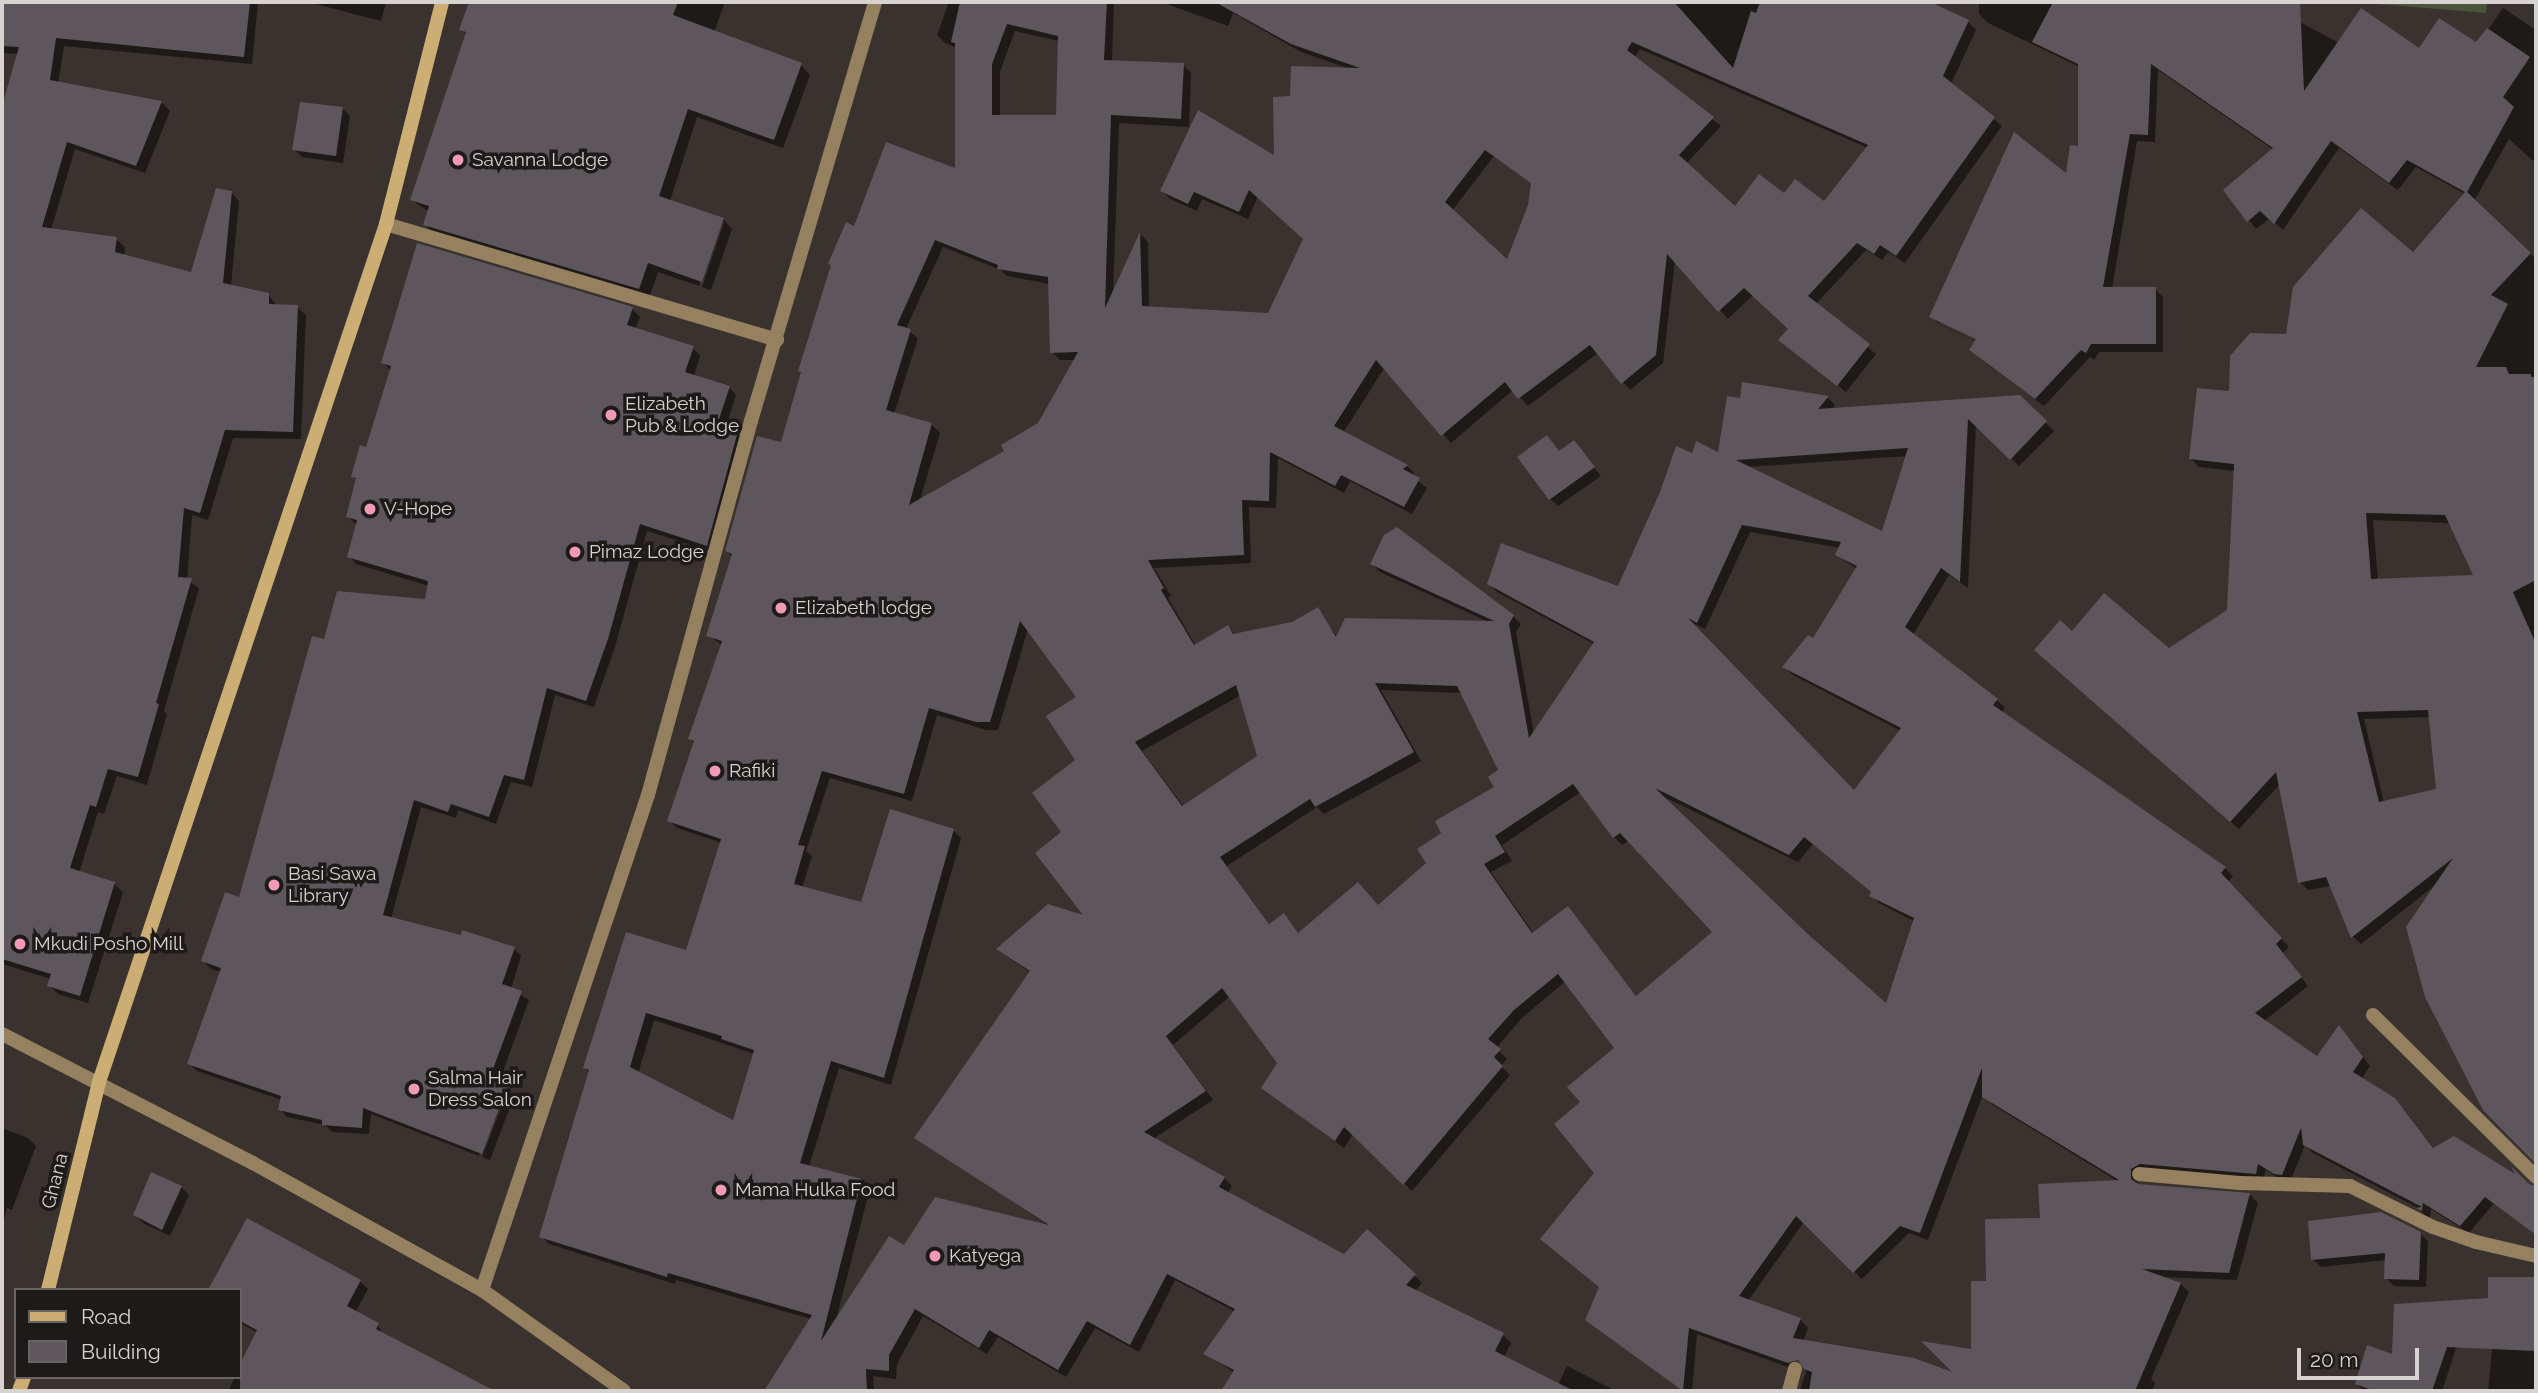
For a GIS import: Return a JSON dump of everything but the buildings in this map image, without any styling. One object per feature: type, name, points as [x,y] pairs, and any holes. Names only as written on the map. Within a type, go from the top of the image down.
[{"type":"street","name":"Ghana","points":[[48,1288],[99,1082],[386,224],[442,2]]},
{"type":"street","points":[[482,1290],[648,795],[875,2]]},
{"type":"street","points":[[386,224],[777,340]]},
{"type":"street","points":[[2373,1016],[2536,1177]]},
{"type":"street","points":[[2,1034],[253,1163],[482,1290],[620,1390]]},
{"type":"street","points":[[2139,1174],[2240,1183],[2350,1186],[2433,1227],[2476,1242],[2536,1256]]},
{"type":"street","points":[[1789,1391],[1795,1369]]},
{"type":"green space","points":[[2353,2],[2487,2],[2486,13]]},
{"type":"place","name":"Savanna Lodge","points":[[458,160]]},
{"type":"place","name":"Elizabeth Pub & Lodge","points":[[611,415]]},
{"type":"place","name":"V-Hope","points":[[370,509]]},
{"type":"place","name":"Pimaz Lodge","points":[[575,552]]},
{"type":"place","name":"Elizabeth lodge","points":[[781,608]]},
{"type":"place","name":"Rafiki","points":[[715,771]]},
{"type":"place","name":"Basi Sawa Library","points":[[274,885]]},
{"type":"place","name":"Mkudi Posho Mill","points":[[20,944]]},
{"type":"place","name":"Salma Hair Dress Salon","points":[[414,1089]]},
{"type":"place","name":"Mama Hulka Food","points":[[721,1190]]},
{"type":"place","name":"Katyega","points":[[935,1256]]}]
